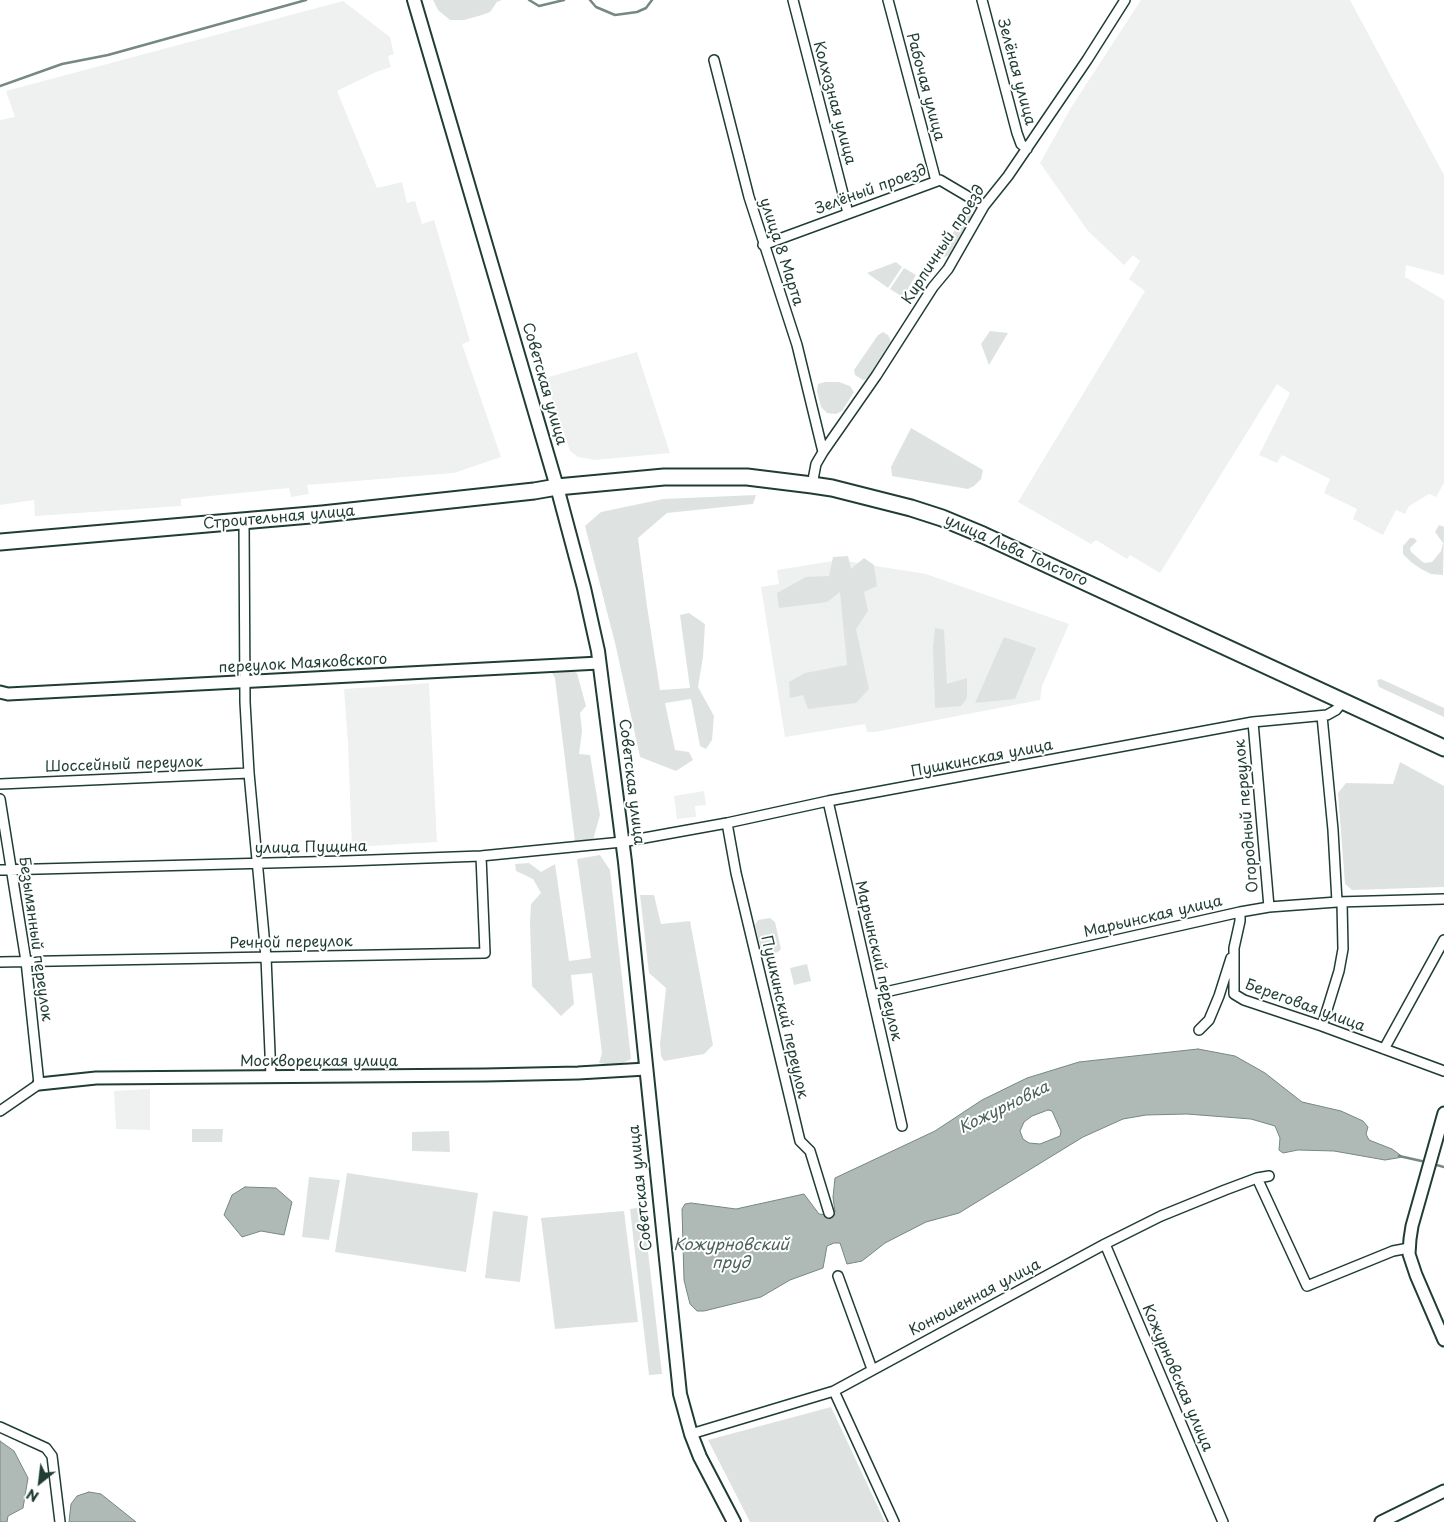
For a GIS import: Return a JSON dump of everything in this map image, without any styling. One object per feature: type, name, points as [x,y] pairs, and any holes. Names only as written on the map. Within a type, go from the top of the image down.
[{"type":"highway","name":"улица Льва Толстого","points":[[557,487],[664,477],[747,476],[812,485],[895,503],[951,521],[1032,557],[1444,748]]},
{"type":"highway","name":"Строительная улица","points":[[0,542],[401,506],[557,487]]},
{"type":"main road","name":"Советская улица","points":[[414,0],[557,487],[584,588],[599,663],[622,842],[680,1394],[691,1434],[700,1457],[734,1522]]},
{"type":"street","name":"Колхозная улица","points":[[793,0],[848,213]]},
{"type":"street","name":"Рабочая улица","points":[[888,0],[936,181]]},
{"type":"street","name":"Зелёная улица","points":[[982,0],[1017,133],[1021,144],[1027,149]]},
{"type":"street","name":"Кирпичный проезд","points":[[812,485],[816,464],[823,452],[876,376],[933,287],[948,269],[984,206],[1027,149],[1125,0]]},
{"type":"street","name":"улица 8 Марта","points":[[714,60],[750,198],[797,345],[823,452]]},
{"type":"street","name":"Зелёный проезд","points":[[764,245],[940,180],[984,206]]},
{"type":"street","points":[[244,521],[244,682],[249,773],[266,957],[271,1077]]},
{"type":"street","name":"переулок Маяковского","points":[[4,693],[599,663]]},
{"type":"street","points":[[1322,1026],[1339,971],[1343,949],[1322,716],[1336,710],[1342,701]]},
{"type":"street","name":"Пушкинская улица","points":[[622,842],[727,823],[828,801],[1253,722],[1322,716]]},
{"type":"street","name":"Огородный переулок","points":[[1253,722],[1269,908]]},
{"type":"street","name":"Шоссейный переулок","points":[[0,784],[249,773]]},
{"type":"street","name":"Безымянный переулок","points":[[0,799],[26,961],[39,1084]]},
{"type":"street","name":"Марьинский переулок","points":[[828,801],[902,1126]]},
{"type":"street","name":"Пушкинский переулок","points":[[727,823],[736,873],[800,1141],[810,1151],[829,1213]]},
{"type":"street","name":"улица Пущина","points":[[0,870],[481,856],[622,842]]},
{"type":"street","name":"Речной переулок","points":[[0,962],[485,954],[481,856]]},
{"type":"street","name":"Марьинская улица","points":[[872,995],[1240,912],[1340,902],[1444,899]]},
{"type":"street","name":"Береговая улица","points":[[1240,912],[1240,922],[1234,948],[1234,994],[1244,1000],[1322,1026],[1444,1071]]},
{"type":"street","points":[[1384,1049],[1444,940]]},
{"type":"street","points":[[1199,1030],[1208,1020],[1219,996],[1234,948]]},
{"type":"street","name":"Москворецкая улица","points":[[0,1111],[39,1084],[96,1078],[485,1075],[588,1073],[646,1069]]},
{"type":"street","points":[[1444,1112],[1412,1226],[1410,1248],[1414,1270],[1444,1340]]},
{"type":"street","name":"Конюшенная улица","points":[[691,1434],[834,1391],[1105,1244],[1161,1216],[1257,1178],[1270,1176]]},
{"type":"street","points":[[1257,1178],[1307,1286],[1394,1251],[1410,1248]]},
{"type":"street","name":"Кожурновская улица","points":[[1105,1244],[1223,1522]]},
{"type":"street","points":[[838,1276],[872,1369]]},
{"type":"street","points":[[834,1391],[894,1522]]},
{"type":"street","points":[[0,1427],[46,1448],[52,1456],[60,1522]]},
{"type":"street","points":[[1381,1522],[1444,1491]]},
{"type":"shaded area","points":[[433,0],[502,0],[497,2],[490,12],[464,20],[450,20],[438,10]]},
{"type":"shaded area","points":[[1141,0],[1350,0],[1444,175],[1444,275],[1406,265],[1405,277],[1444,300],[1444,483],[1436,497],[1429,494],[1409,506],[1405,514],[1396,510],[1383,535],[1353,519],[1357,509],[1324,493],[1330,479],[1282,455],[1277,463],[1259,455],[1290,393],[1277,384],[1160,573],[1130,555],[1127,559],[1096,540],[1091,544],[1018,502],[1145,291],[1129,279],[1140,261],[1133,255],[1124,265],[1088,231],[1040,163],[1072,106]]},
{"type":"shaded area","points":[[343,1],[390,37],[394,54],[388,56],[391,67],[376,72],[337,91],[377,188],[402,182],[407,203],[415,201],[422,224],[434,220],[470,341],[462,344],[501,457],[454,473],[307,485],[309,494],[291,497],[289,488],[181,499],[181,506],[35,516],[34,500],[0,505],[0,120],[15,117],[6,91]]},
{"type":"shaded area","points":[[970,211],[973,215],[950,255],[944,257],[941,253],[965,213]]},
{"type":"shaded area","points":[[896,262],[902,267],[888,288],[867,273]]},
{"type":"shaded area","points":[[904,268],[916,275],[903,297],[890,289]]},
{"type":"shaded area","points":[[990,331],[1008,333],[989,365],[981,344]]},
{"type":"shaded area","points":[[883,332],[888,335],[891,341],[867,379],[863,380],[855,375],[854,370],[878,335]]},
{"type":"shaded area","points":[[637,352],[670,453],[595,460],[578,457],[570,451],[545,378]]},
{"type":"shaded area","points":[[839,382],[850,386],[854,392],[842,411],[836,414],[827,413],[821,407],[817,391],[818,384]]},
{"type":"shaded area","points":[[911,428],[983,470],[981,479],[968,489],[892,476],[891,467]]},
{"type":"shaded area","points":[[756,495],[753,504],[667,513],[638,538],[660,690],[690,688],[680,615],[689,613],[705,624],[703,657],[698,687],[714,716],[712,740],[706,749],[700,746],[691,699],[665,703],[675,750],[689,752],[693,760],[676,771],[640,757],[616,647],[585,526],[601,512],[663,499]]},
{"type":"shaded area","points":[[1439,525],[1444,527],[1443,575],[1431,574],[1421,569],[1403,554],[1403,546],[1410,538],[1414,538],[1417,541],[1410,548],[1411,552],[1424,563],[1432,562],[1441,551],[1443,543],[1435,532]]},
{"type":"shaded area","points":[[848,556],[851,569],[864,558],[874,565],[877,586],[864,592],[868,611],[856,629],[869,689],[856,703],[808,709],[803,695],[790,698],[789,682],[805,673],[847,665],[840,592],[827,602],[779,608],[777,593],[806,577],[829,576],[833,557]]},
{"type":"shaded area","points":[[839,560],[926,574],[1069,624],[1042,686],[1040,700],[875,732],[867,732],[865,724],[785,737],[761,587],[779,584],[777,570]]},
{"type":"shaded area","points":[[935,628],[944,630],[947,684],[967,678],[967,698],[961,706],[935,708],[933,647]]},
{"type":"shaded area","points":[[1004,637],[1036,648],[1015,699],[975,703]]},
{"type":"shaded area","points":[[564,666],[577,673],[586,706],[580,713],[582,731],[579,754],[590,755],[600,815],[593,840],[575,842],[555,678],[551,671]]},
{"type":"shaded area","points":[[1381,679],[1444,708],[1444,717],[1379,687],[1377,680]]},
{"type":"shaded area","points":[[429,683],[437,842],[352,847],[344,689]]},
{"type":"shaded area","points":[[1400,762],[1444,786],[1444,887],[1352,890],[1345,884],[1338,793],[1346,783],[1393,784]]},
{"type":"shaded area","points":[[704,791],[706,805],[695,806],[696,817],[677,819],[674,796]]},
{"type":"shaded area","points":[[600,855],[610,870],[631,1059],[617,1066],[599,1063],[602,1053],[592,973],[571,975],[574,1004],[561,1016],[532,986],[531,904],[541,893],[533,879],[516,871],[515,864],[529,863],[541,872],[555,864],[569,961],[591,958],[577,859]]},
{"type":"shaded area","points":[[640,895],[654,895],[661,924],[690,921],[713,1045],[704,1054],[664,1061],[661,1056],[660,1044],[666,988],[649,973]]},
{"type":"shaded area","points":[[770,918],[775,922],[781,949],[778,952],[765,956],[762,953],[755,925],[758,920]]},
{"type":"shaded area","points":[[807,964],[811,981],[794,985],[790,968]]},
{"type":"shaded area","points":[[150,1089],[150,1130],[116,1129],[114,1091]]},
{"type":"shaded area","points":[[192,1129],[223,1129],[222,1142],[192,1142]]},
{"type":"shaded area","points":[[449,1131],[450,1152],[412,1151],[412,1132]]},
{"type":"shaded area","points":[[347,1173],[478,1193],[466,1272],[335,1252]]},
{"type":"shaded area","points":[[309,1177],[340,1180],[329,1240],[302,1237]]},
{"type":"shaded area","points":[[643,1207],[662,1374],[649,1375],[630,1209]]},
{"type":"shaded area","points":[[493,1211],[528,1216],[520,1282],[485,1278]]},
{"type":"shaded area","points":[[624,1211],[638,1322],[555,1329],[541,1218]]},
{"type":"shaded area","points":[[831,1407],[885,1522],[750,1522],[708,1440]]},
{"type":"water","name":"Кожурновский пруд","points":[[1198,1049],[1235,1056],[1265,1073],[1302,1102],[1341,1111],[1363,1121],[1368,1127],[1366,1134],[1369,1140],[1392,1149],[1403,1157],[1385,1160],[1334,1151],[1298,1150],[1283,1153],[1279,1150],[1280,1138],[1275,1126],[1251,1119],[1187,1114],[1146,1115],[1123,1119],[1083,1137],[959,1213],[926,1222],[885,1243],[862,1261],[847,1264],[840,1243],[834,1243],[827,1246],[823,1268],[790,1280],[761,1297],[704,1311],[697,1311],[690,1304],[684,1280],[682,1209],[685,1204],[691,1203],[736,1209],[804,1194],[819,1214],[828,1215],[835,1212],[833,1197],[835,1178],[935,1131],[982,1100],[1027,1078],[1079,1062]],"holes":[[[1048,1110],[1052,1111],[1061,1131],[1060,1136],[1040,1144],[1029,1143],[1023,1139],[1020,1131],[1024,1122],[1032,1116]]]},
{"type":"water","points":[[245,1187],[276,1188],[292,1202],[284,1235],[261,1231],[242,1237],[224,1215],[232,1195]]},
{"type":"water","points":[[0,1441],[14,1451],[28,1478],[23,1508],[8,1516],[7,1522],[0,1522]]},
{"type":"water","points":[[89,1492],[101,1494],[136,1522],[69,1522],[71,1504],[77,1496]]},
{"type":"waterway","points":[[0,86],[62,64],[108,55],[306,0]]},
{"type":"waterway","points":[[529,0],[539,6],[564,0]]},
{"type":"waterway","points":[[590,0],[596,7],[615,15],[637,12],[646,8],[652,0]]},
{"type":"waterway","name":"Кожурновка","points":[[1399,1156],[1426,1162]]},
{"type":"waterway","name":"Кожурновка","points":[[1433,1164],[1444,1167]]}]
